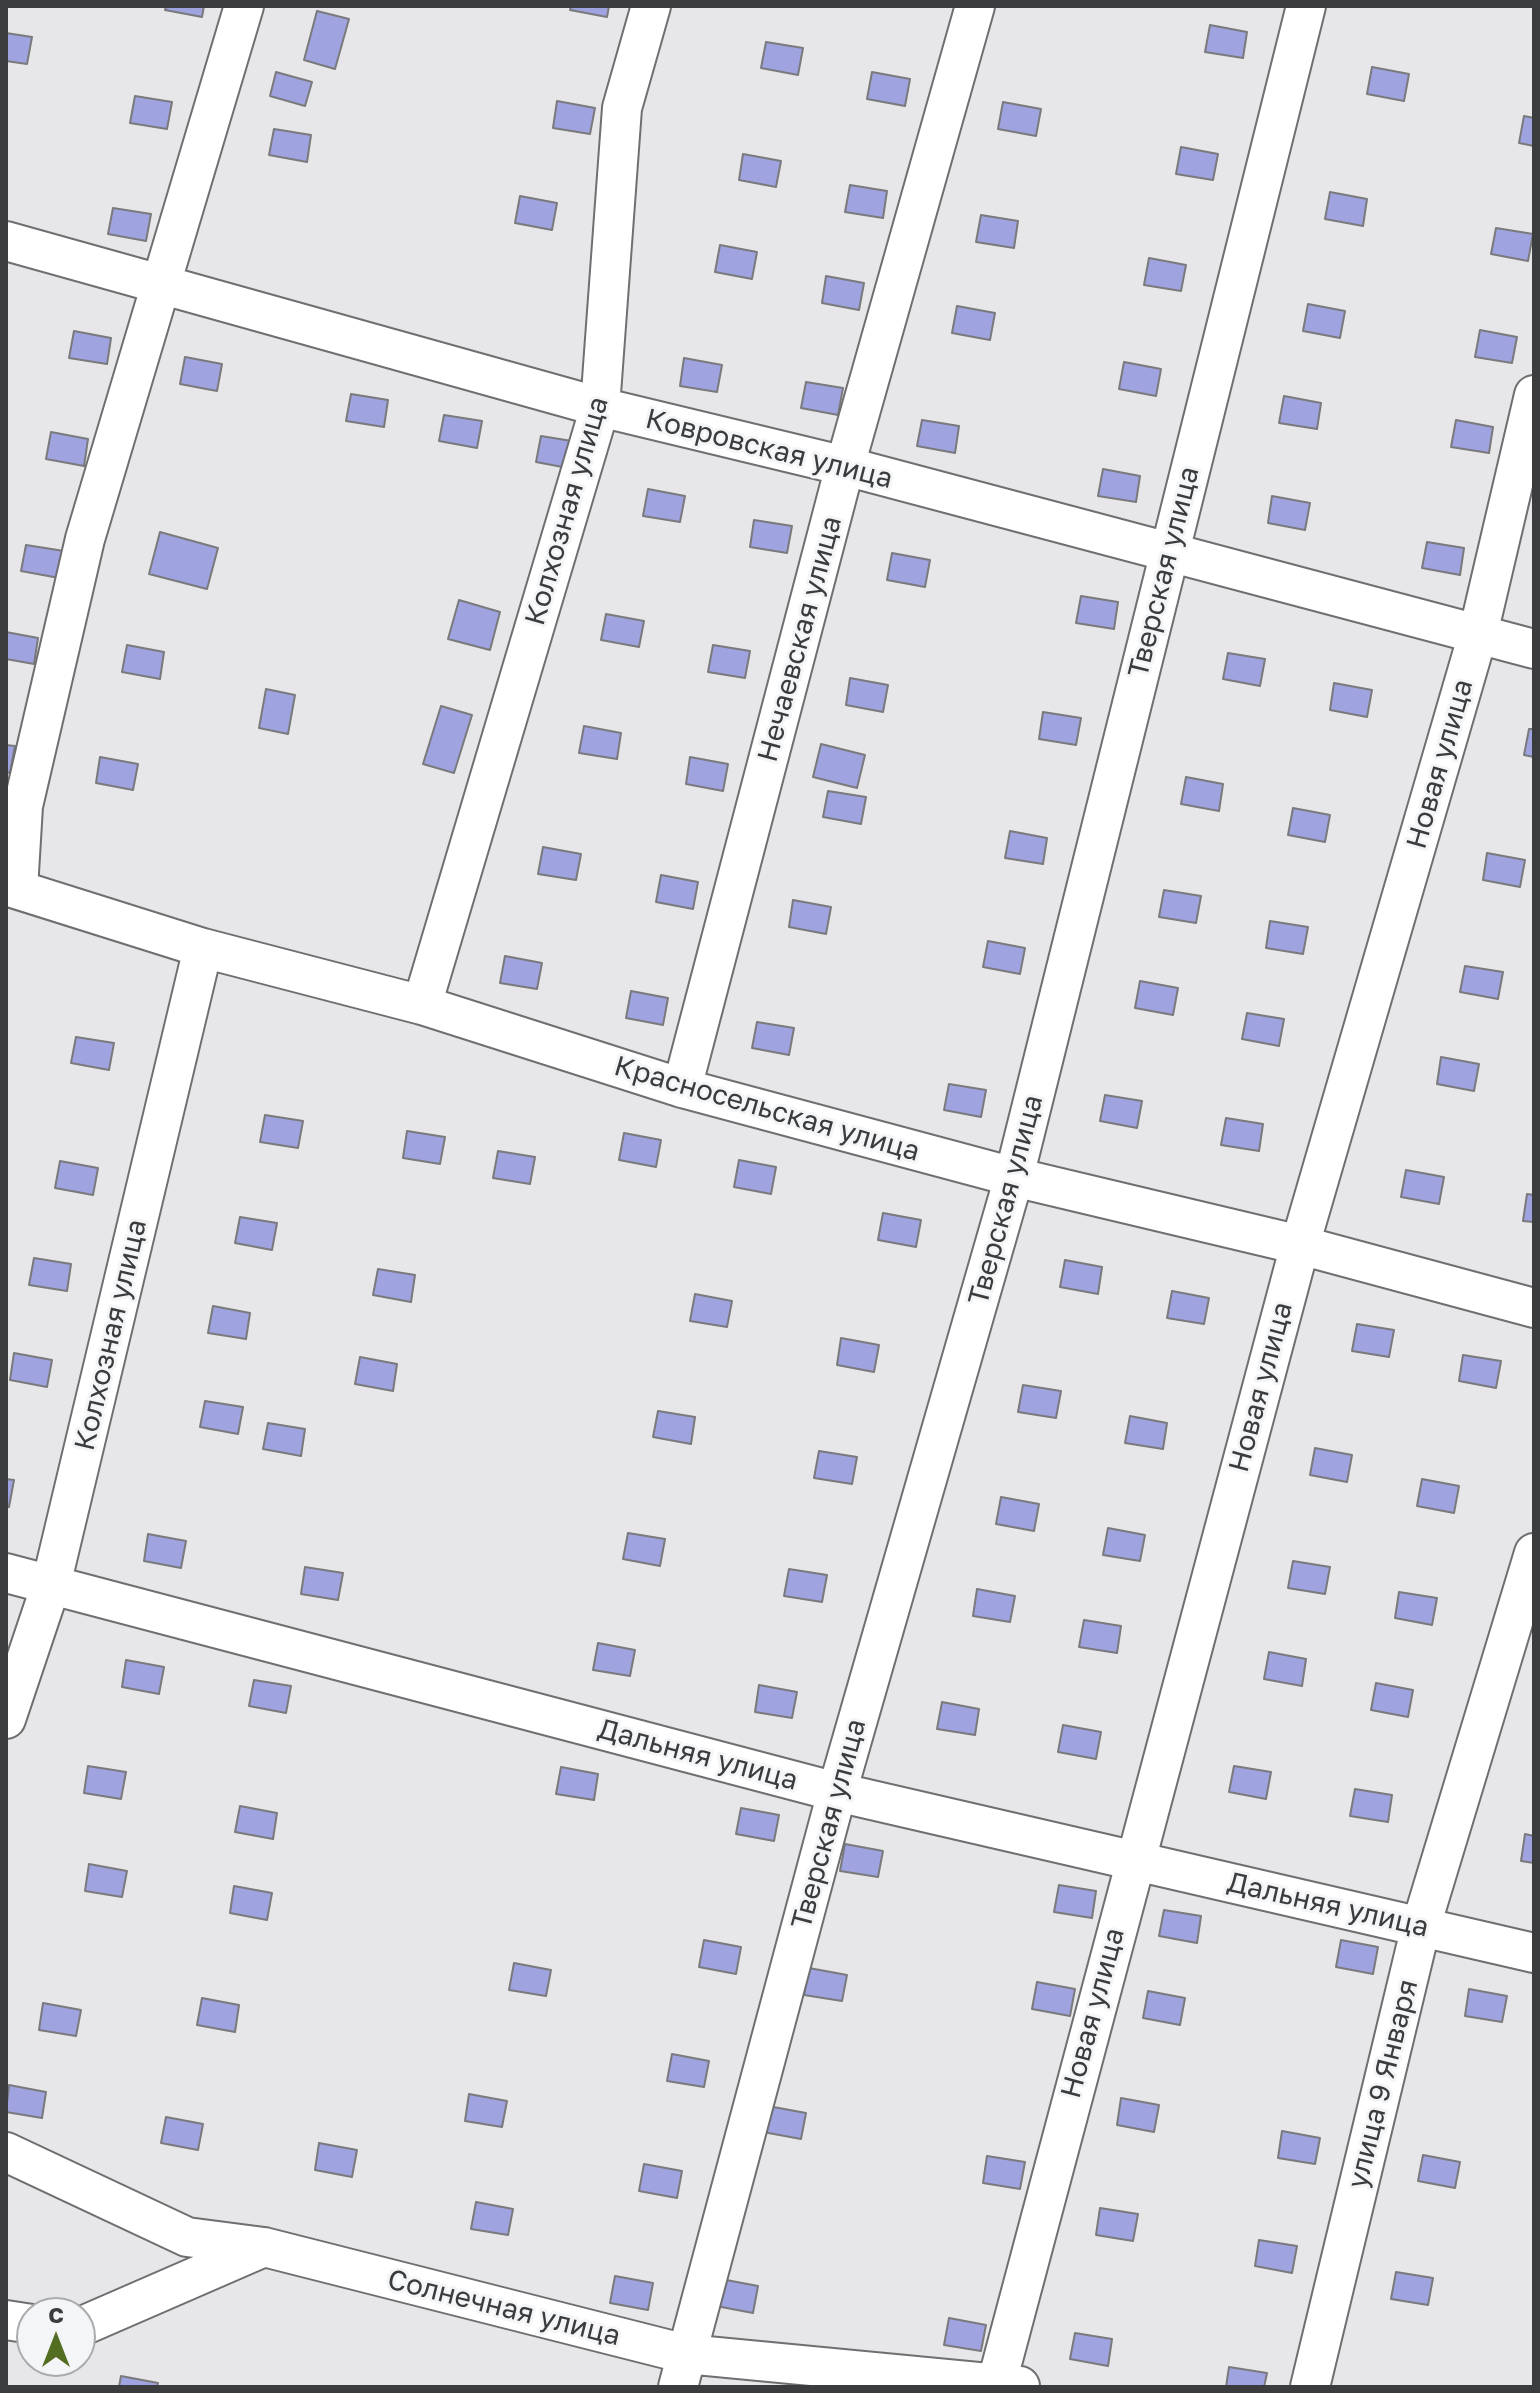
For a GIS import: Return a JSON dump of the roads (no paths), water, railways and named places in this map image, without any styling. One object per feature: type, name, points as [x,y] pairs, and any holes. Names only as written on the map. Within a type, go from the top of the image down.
[{"type":"street","points":[[12,887],[23,806],[85,539],[244,6]]},
{"type":"street","name":"Колхозная улица","points":[[422,1005],[600,407],[622,108],[651,6]]},
{"type":"street","name":"Нечаевская улица","points":[[682,1088],[845,466],[975,6]]},
{"type":"street","name":"Тверская улица","points":[[682,2370],[837,1792],[1014,1177],[1306,6]]},
{"type":"street","name":"Ковровская улица","points":[[6,241],[600,407],[845,466],[1534,649]]},
{"type":"street","name":"Новая улица","points":[[1010,2384],[1133,1859],[1300,1245],[1478,634],[1534,395]]},
{"type":"street","name":"Красносельская улица","points":[[12,887],[203,948],[422,1005],[682,1088],[1014,1177],[1300,1245],[1534,1308]]},
{"type":"street","name":"Колхозная улица","points":[[6,1719],[51,1585],[203,948]]},
{"type":"street","name":"улица 9 Января","points":[[1310,2387],[1421,1926],[1534,1553]]},
{"type":"street","name":"Дальняя улица","points":[[6,1573],[837,1792],[1534,1953]]},
{"type":"street","name":"Солнечная улица","points":[[6,2152],[187,2237],[264,2247],[682,2370],[1010,2384]]},
{"type":"street","points":[[96,2320],[264,2247]]}]
